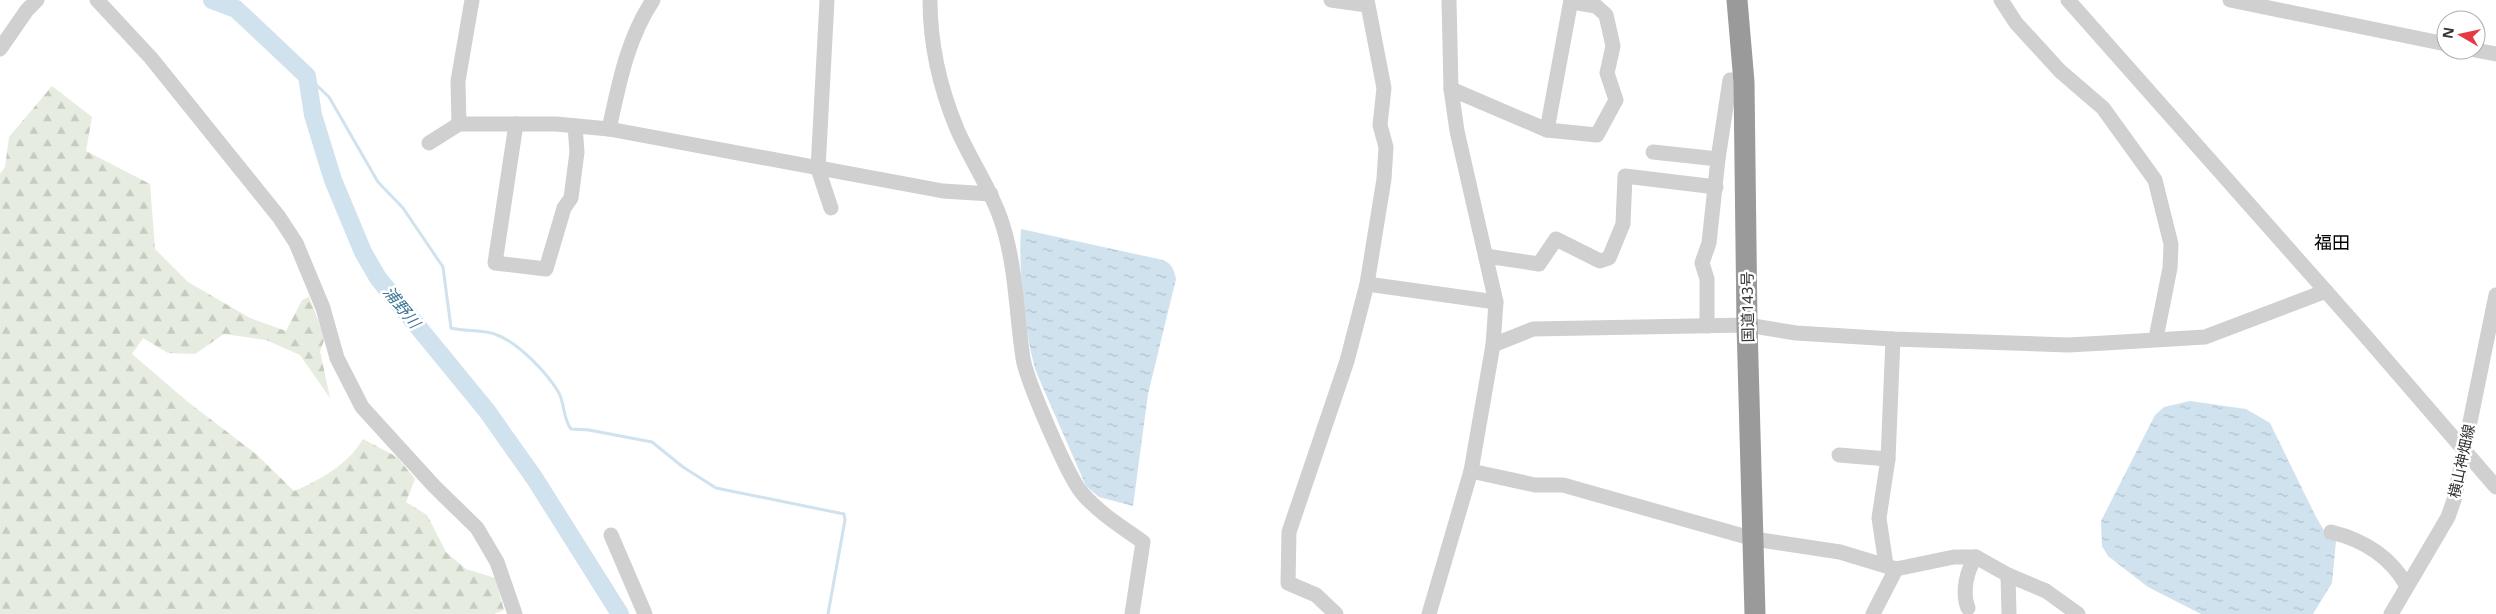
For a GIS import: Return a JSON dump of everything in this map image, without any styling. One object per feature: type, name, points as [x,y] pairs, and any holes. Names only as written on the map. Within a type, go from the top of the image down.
[{"type":"highway","name":"国道143号","points":[[1737,0],[1744,82],[1747,325],[1755,614]]},
{"type":"street","points":[[0,49],[26,10],[37,0]]},
{"type":"street","points":[[97,0],[150,58],[279,217],[299,250],[323,308],[337,358],[362,407],[434,486],[477,528],[497,562],[515,614]]},
{"type":"street","points":[[459,124],[458,81],[472,0]]},
{"type":"street","points":[[609,130],[631,42],[642,16],[654,0]]},
{"type":"street","points":[[820,0],[827,0],[818,168],[831,208]]},
{"type":"street","points":[[930,0],[930,23],[947,100],[957,130],[990,194],[1000,218],[1010,256],[1026,370],[1070,474],[1081,492],[1098,509],[1144,542],[1132,614]]},
{"type":"street","points":[[1331,0],[1367,2],[1384,88],[1380,125],[1386,147],[1384,179],[1368,284],[1346,361],[1289,532],[1288,583],[1316,596],[1336,614]]},
{"type":"street","points":[[1429,614],[1471,471],[1493,345],[1496,302],[1457,131],[1451,88],[1449,0]]},
{"type":"street","points":[[2001,0],[2016,23],[2060,71],[2103,108],[2155,180],[2171,244],[2170,268],[2156,338]]},
{"type":"street","points":[[2068,0],[2496,488]]},
{"type":"street","points":[[2230,0],[2436,42]]},
{"type":"street","points":[[1451,88],[1546,130],[1597,136],[1616,100],[1607,73],[1613,46],[1606,15],[1596,6],[1572,1],[1546,130]]},
{"type":"street","points":[[1707,326],[1706,278],[1702,263],[1709,243],[1718,159],[1730,80],[1744,82]]},
{"type":"street","points":[[429,143],[459,124],[575,126],[609,130],[943,191],[990,194]]},
{"type":"street","points":[[516,124],[495,263],[546,269],[564,208],[571,198],[577,152],[575,126]]},
{"type":"street","points":[[1653,152],[1718,159]]},
{"type":"street","points":[[1486,256],[1539,264],[1556,239],[1600,261],[1610,258],[1623,224],[1625,176],[1716,187]]},
{"type":"street","points":[[1368,284],[1496,302]]},
{"type":"street","points":[[1493,345],[1533,329],[1747,325],[1796,333],[1894,339],[2068,345],[2156,338],[2205,337],[2326,292]]},
{"type":"street","name":"横山神畑線","points":[[2391,614],[2448,517],[2464,451],[2496,295]]},
{"type":"street","points":[[1874,614],[1891,567],[1879,518],[1888,459],[1894,339]]},
{"type":"street","points":[[1839,455],[1888,459]]},
{"type":"street","points":[[1471,471],[1536,485],[1563,485],[1754,539],[1840,552],[1891,567],[1954,557],[1976,557],[2008,575],[2046,591],[2078,614]]},
{"type":"street","points":[[2331,532],[2363,542],[2393,565],[2407,586]]},
{"type":"street","points":[[611,536],[645,614]]},
{"type":"street","points":[[1968,608],[1964,598],[1972,563],[1976,557]]},
{"type":"street","points":[[2008,575],[2009,614]]},
{"type":"green space","points":[[52,86],[92,117],[86,151],[150,184],[155,249],[188,282],[250,318],[286,331],[302,300],[309,297],[325,338],[320,351],[330,398],[300,355],[266,340],[224,334],[195,354],[168,353],[143,338],[132,354],[188,402],[256,454],[294,491],[314,482],[342,464],[363,439],[397,457],[415,479],[406,502],[427,515],[446,552],[466,569],[495,578],[504,610],[494,614],[0,614],[0,174],[5,167],[9,137]]},
{"type":"water","points":[[1021,229],[1163,260],[1171,265],[1176,279],[1148,394],[1133,506],[1099,497],[1086,486],[1037,374],[1029,342],[1023,302]]},
{"type":"water","points":[[2190,401],[2246,409],[2270,423],[2315,515],[2326,534],[2336,541],[2332,583],[2313,614],[2201,614],[2148,587],[2108,556],[2102,546],[2101,521],[2155,415],[2164,407]]},
{"type":"waterway","name":"浦野川","points":[[212,0],[236,9],[307,76],[313,115],[333,180],[363,252],[378,278],[487,411],[535,479],[620,614]]},
{"type":"waterway","points":[[307,76],[329,97],[378,182],[403,208],[443,267],[451,328],[492,333],[506,339],[523,352],[548,377],[559,393],[568,425],[571,429],[589,430],[652,442],[683,467],[716,488],[844,514],[845,520],[828,614]]},
{"type":"district","name":"福田","points":[[2332,242]]}]
